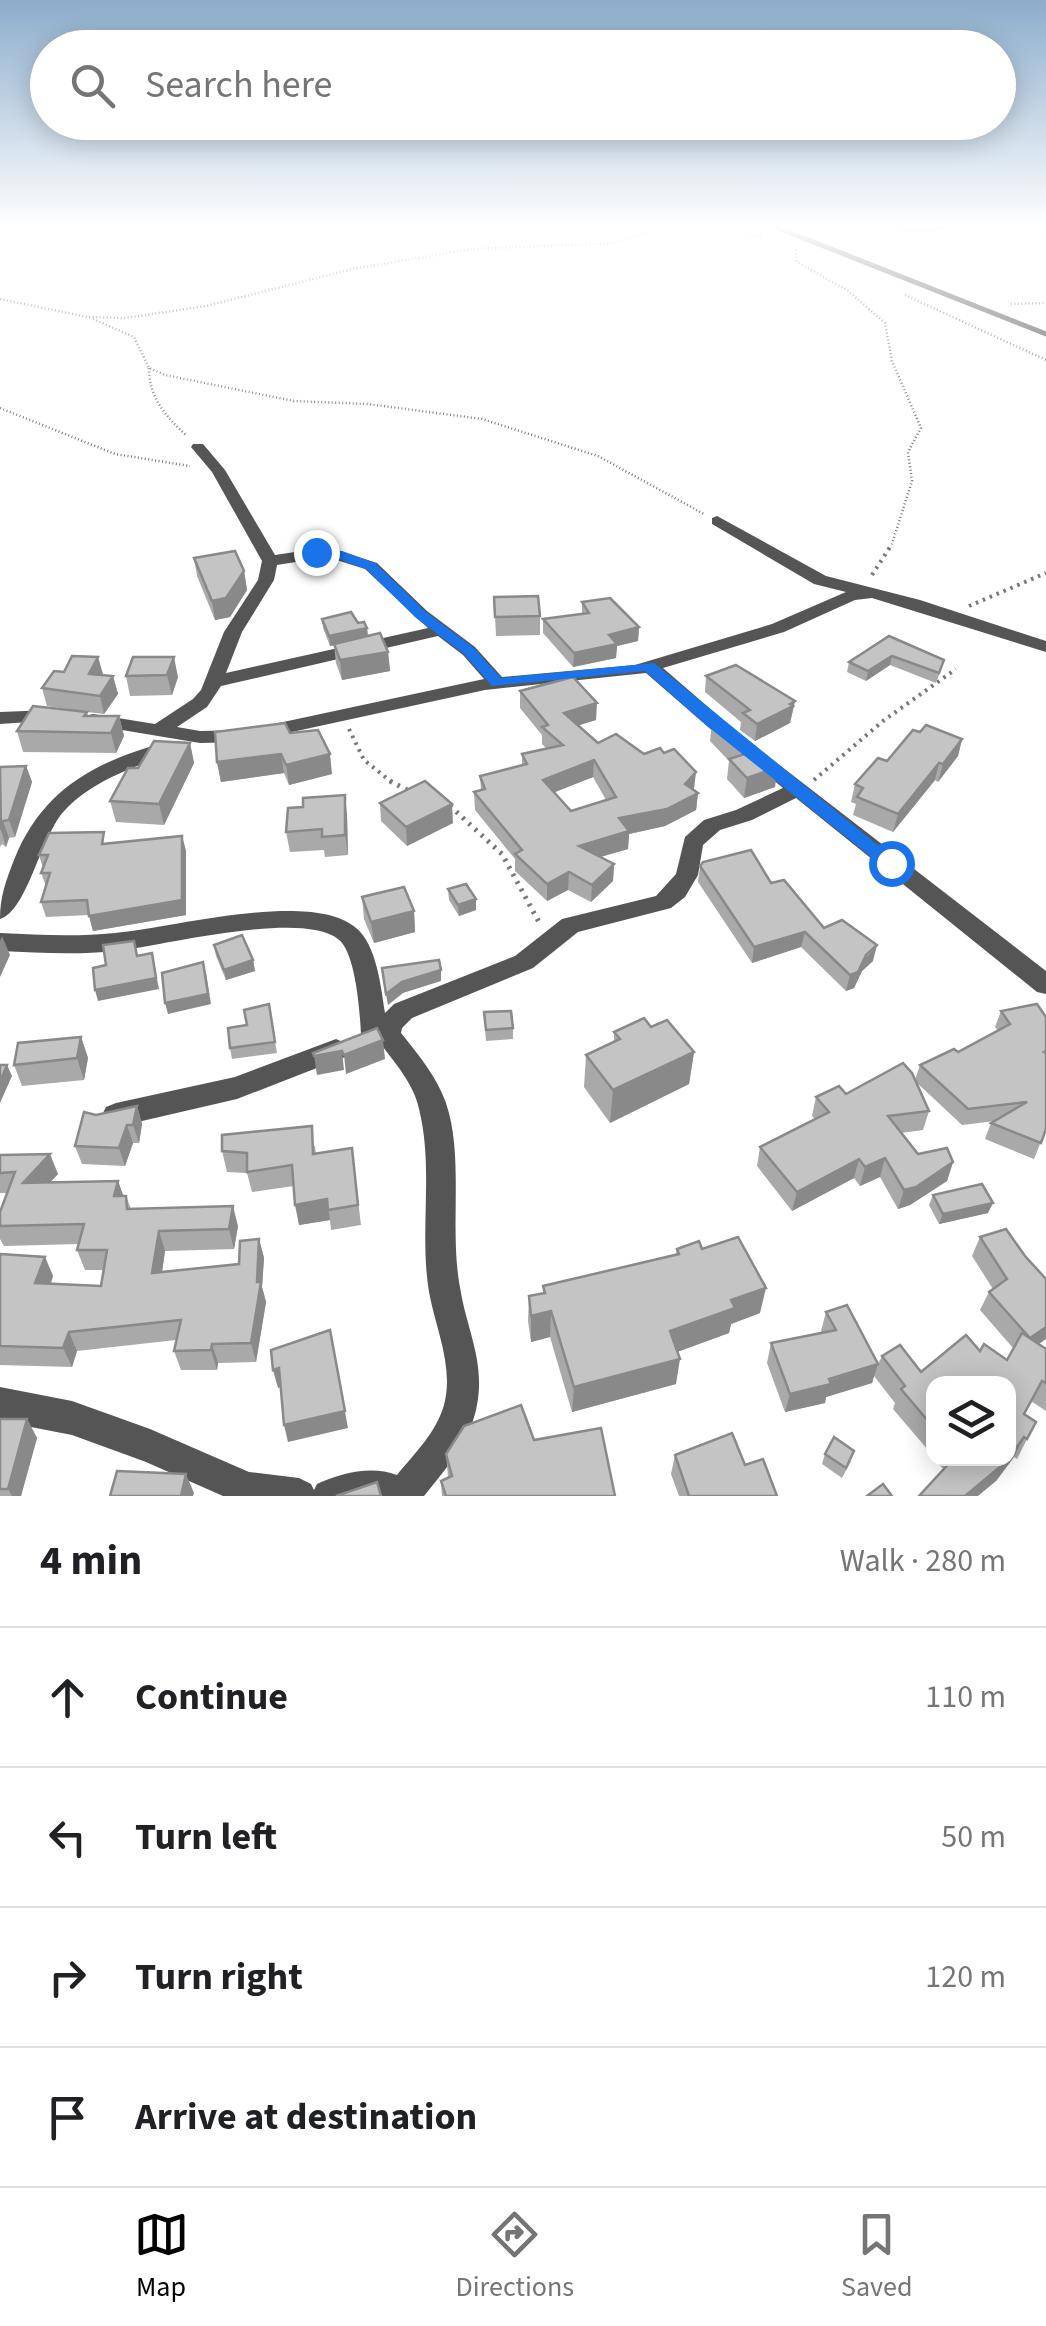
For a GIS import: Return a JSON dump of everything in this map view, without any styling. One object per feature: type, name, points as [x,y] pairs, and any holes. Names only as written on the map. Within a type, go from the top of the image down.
[{"type":"street","points":[[161,729],[200,704],[233,632],[266,580],[270,560],[214,466],[198,447]]},
{"type":"street","points":[[717,522],[820,580],[1046,647]]},
{"type":"street","points":[[270,560],[328,552],[371,566],[440,631],[469,651],[497,682]]},
{"type":"street","points":[[0,718],[48,716],[200,736],[246,736],[497,682],[649,666],[778,628],[852,595],[870,592]]},
{"type":"street","points":[[213,682],[440,631]]},
{"type":"street","points":[[649,666],[1046,985]]},
{"type":"street","points":[[0,911],[17,890],[48,814],[87,782],[111,769],[200,736]]},
{"type":"street","points":[[101,1118],[237,1088],[381,1032],[403,1010],[501,974],[524,962],[570,925],[663,902],[677,892],[687,875],[693,842],[712,825],[744,816],[799,790]]},
{"type":"street","points":[[0,942],[113,942],[274,920],[313,920],[348,934],[356,948],[381,1032]]},
{"type":"street","points":[[381,1032],[388,1034],[413,1067],[432,1103],[441,1147],[440,1256],[465,1374],[460,1410],[444,1444],[402,1496]]},
{"type":"street","points":[[0,1404],[72,1418],[150,1446],[248,1490],[299,1496]]},
{"type":"street","points":[[329,1496],[369,1487],[388,1489],[394,1496]]},
{"type":"lane","points":[[944,294],[1046,334]]},
{"type":"path","points":[[0,300],[88,317],[126,318],[255,294]]},
{"type":"path","points":[[850,294],[885,324],[884,334],[901,388],[921,428],[908,452],[912,481],[896,524],[895,540],[870,592]]},
{"type":"path","points":[[903,294],[1046,360]]},
{"type":"path","points":[[88,317],[134,338],[149,368],[148,387],[153,396],[198,447]]},
{"type":"path","points":[[149,368],[176,379],[250,394],[446,412],[501,424],[624,467],[717,522]]},
{"type":"path","points":[[0,408],[115,454],[214,466]]},
{"type":"path","points":[[954,619],[988,596],[1046,572]]},
{"type":"path","points":[[799,790],[956,669]]},
{"type":"path","points":[[344,713],[362,762],[385,780],[422,795]]},
{"type":"path","points":[[448,804],[502,854],[550,941]]},
{"type":"building","points":[[235,551],[244,571],[226,598],[212,601],[194,558]]},
{"type":"building","points":[[538,596],[540,616],[495,617],[494,597]]},
{"type":"building","points":[[610,598],[639,627],[609,635],[617,644],[574,653],[543,619],[589,613],[582,602]]},
{"type":"building","points":[[351,612],[367,628],[329,636],[322,619]]},
{"type":"building","points":[[380,633],[388,652],[340,660],[334,644]]},
{"type":"building","points":[[889,636],[944,660],[939,673],[892,656],[868,671],[849,662]]},
{"type":"building","points":[[72,656],[98,657],[89,674],[113,676],[100,696],[42,688],[54,671],[64,672]]},
{"type":"building","points":[[133,657],[174,657],[167,675],[126,676]]},
{"type":"building","points":[[736,665],[795,701],[790,704],[793,706],[757,724],[743,713],[750,710],[706,676]]},
{"type":"building","points":[[573,677],[597,703],[564,713],[598,743],[616,734],[644,754],[660,748],[664,753],[674,749],[696,772],[685,784],[698,793],[667,809],[619,818],[629,831],[579,846],[614,864],[592,885],[569,872],[547,884],[515,854],[522,850],[474,792],[485,789],[480,776],[527,764],[522,754],[563,745],[542,727],[548,725],[520,691]],"holes":[[[594,760],[616,797],[571,811],[543,780]]]},
{"type":"building","points":[[33,706],[87,712],[84,716],[119,716],[111,733],[17,731]]},
{"type":"building","points":[[718,719],[778,767],[747,778],[729,759],[745,754],[712,722]]},
{"type":"building","points":[[285,723],[290,733],[318,730],[330,754],[286,765],[281,754],[217,762],[215,732]]},
{"type":"building","points":[[926,725],[962,739],[898,814],[857,797],[863,788],[855,784],[878,758],[887,761],[913,730],[920,732]]},
{"type":"building","points":[[154,741],[190,743],[159,804],[110,801],[128,768],[138,768]]},
{"type":"building","points":[[26,766],[9,820],[3,821],[1,830],[0,767]]},
{"type":"building","points":[[425,781],[452,804],[406,827],[380,803]]},
{"type":"building","points":[[345,795],[345,835],[322,837],[322,829],[286,832],[288,808],[303,807],[303,798]]},
{"type":"building","points":[[104,832],[102,844],[182,836],[182,900],[89,916],[87,900],[41,902],[50,873],[41,873],[48,855],[39,855],[49,833]]},
{"type":"building","points":[[751,850],[771,883],[784,880],[824,928],[842,920],[877,945],[866,955],[858,972],[850,975],[805,932],[754,947],[700,866]]},
{"type":"building","points":[[466,884],[476,899],[458,905],[448,889]]},
{"type":"building","points":[[404,887],[414,911],[371,922],[362,897]]},
{"type":"building","points":[[242,935],[253,960],[224,970],[214,945]]},
{"type":"building","points":[[134,941],[137,956],[152,953],[156,978],[95,990],[93,968],[106,965],[103,945]]},
{"type":"building","points":[[439,960],[441,970],[402,982],[386,994],[382,968]]},
{"type":"building","points":[[203,962],[208,994],[165,1003],[162,973]]},
{"type":"building","points":[[269,1004],[275,1042],[230,1048],[228,1028],[247,1025],[244,1010]]},
{"type":"building","points":[[1037,1004],[1046,1017],[1046,1129],[1041,1143],[991,1123],[1027,1102],[968,1109],[920,1065],[954,1049],[958,1052],[1010,1024],[1001,1011]]},
{"type":"building","points":[[511,1011],[513,1028],[486,1030],[484,1012]]},
{"type":"building","points":[[644,1018],[651,1027],[667,1020],[694,1052],[613,1090],[586,1055],[620,1039],[614,1032]]},
{"type":"building","points":[[377,1028],[383,1040],[344,1055],[342,1051],[314,1056],[313,1053]]},
{"type":"building","points":[[81,1037],[77,1058],[14,1065],[18,1043]]},
{"type":"building","points":[[903,1063],[912,1073],[929,1111],[888,1116],[918,1154],[947,1148],[953,1162],[916,1187],[904,1190],[885,1158],[865,1167],[859,1159],[797,1192],[760,1147],[829,1112],[816,1097],[839,1086],[846,1094]]},
{"type":"building","points":[[137,1106],[133,1125],[127,1125],[119,1148],[75,1146],[84,1112],[96,1115]]},
{"type":"building","points":[[312,1126],[313,1154],[352,1148],[358,1205],[328,1210],[327,1199],[295,1205],[292,1165],[247,1172],[247,1153],[222,1151],[222,1135]]},
{"type":"building","points":[[50,1154],[23,1183],[118,1181],[114,1196],[126,1196],[127,1209],[233,1206],[229,1229],[159,1231],[152,1273],[239,1264],[240,1241],[259,1239],[257,1282],[261,1282],[251,1343],[212,1344],[211,1350],[174,1351],[181,1320],[69,1332],[63,1348],[0,1346],[0,1254],[45,1257],[35,1283],[101,1286],[107,1250],[77,1250],[84,1224],[0,1226],[0,1212],[15,1172],[0,1173],[0,1155]]},
{"type":"building","points":[[982,1184],[993,1203],[943,1214],[933,1195]]},
{"type":"building","points":[[1006,1229],[1046,1279],[1046,1327],[1030,1338],[989,1292],[1007,1279],[980,1237]]},
{"type":"building","points":[[738,1237],[766,1288],[731,1300],[735,1308],[670,1331],[680,1359],[574,1387],[551,1311],[531,1316],[529,1296],[545,1293],[543,1286],[679,1254],[677,1249],[699,1241],[702,1249]]},
{"type":"building","points":[[847,1305],[878,1364],[829,1379],[831,1384],[790,1394],[771,1343],[836,1330],[826,1312]]},
{"type":"building","points":[[330,1330],[345,1411],[284,1425],[279,1368],[273,1370],[271,1350]]},
{"type":"building","points":[[1022,1333],[1046,1349],[1046,1383],[1042,1381],[1024,1414],[1036,1422],[1027,1439],[1024,1437],[1016,1448],[1016,1376],[926,1376],[926,1419],[901,1389],[905,1386],[882,1356],[900,1345],[921,1372],[966,1335],[980,1351],[984,1344],[1007,1360]]},
{"type":"building","points":[[521,1405],[534,1440],[601,1428],[615,1496],[446,1496],[441,1481],[452,1476],[446,1454],[464,1426]]},
{"type":"building","points":[[0,1419],[27,1419],[8,1489],[0,1489]]},
{"type":"building","points":[[732,1433],[745,1465],[763,1459],[777,1496],[689,1496],[675,1455]]},
{"type":"building","points":[[834,1437],[854,1451],[846,1468],[825,1454]]},
{"type":"building","points":[[947,1466],[1001,1466],[965,1496],[919,1496]]},
{"type":"building","points":[[117,1471],[186,1474],[181,1496],[110,1496]]},
{"type":"building","points":[[377,1482],[381,1496],[336,1496]]},
{"type":"building","points":[[883,1484],[892,1496],[867,1496]]},
{"type":"route","points":[[316,552],[337,554],[371,566],[421,615],[469,651],[497,682],[649,666],[712,722],[891,863]]}]
